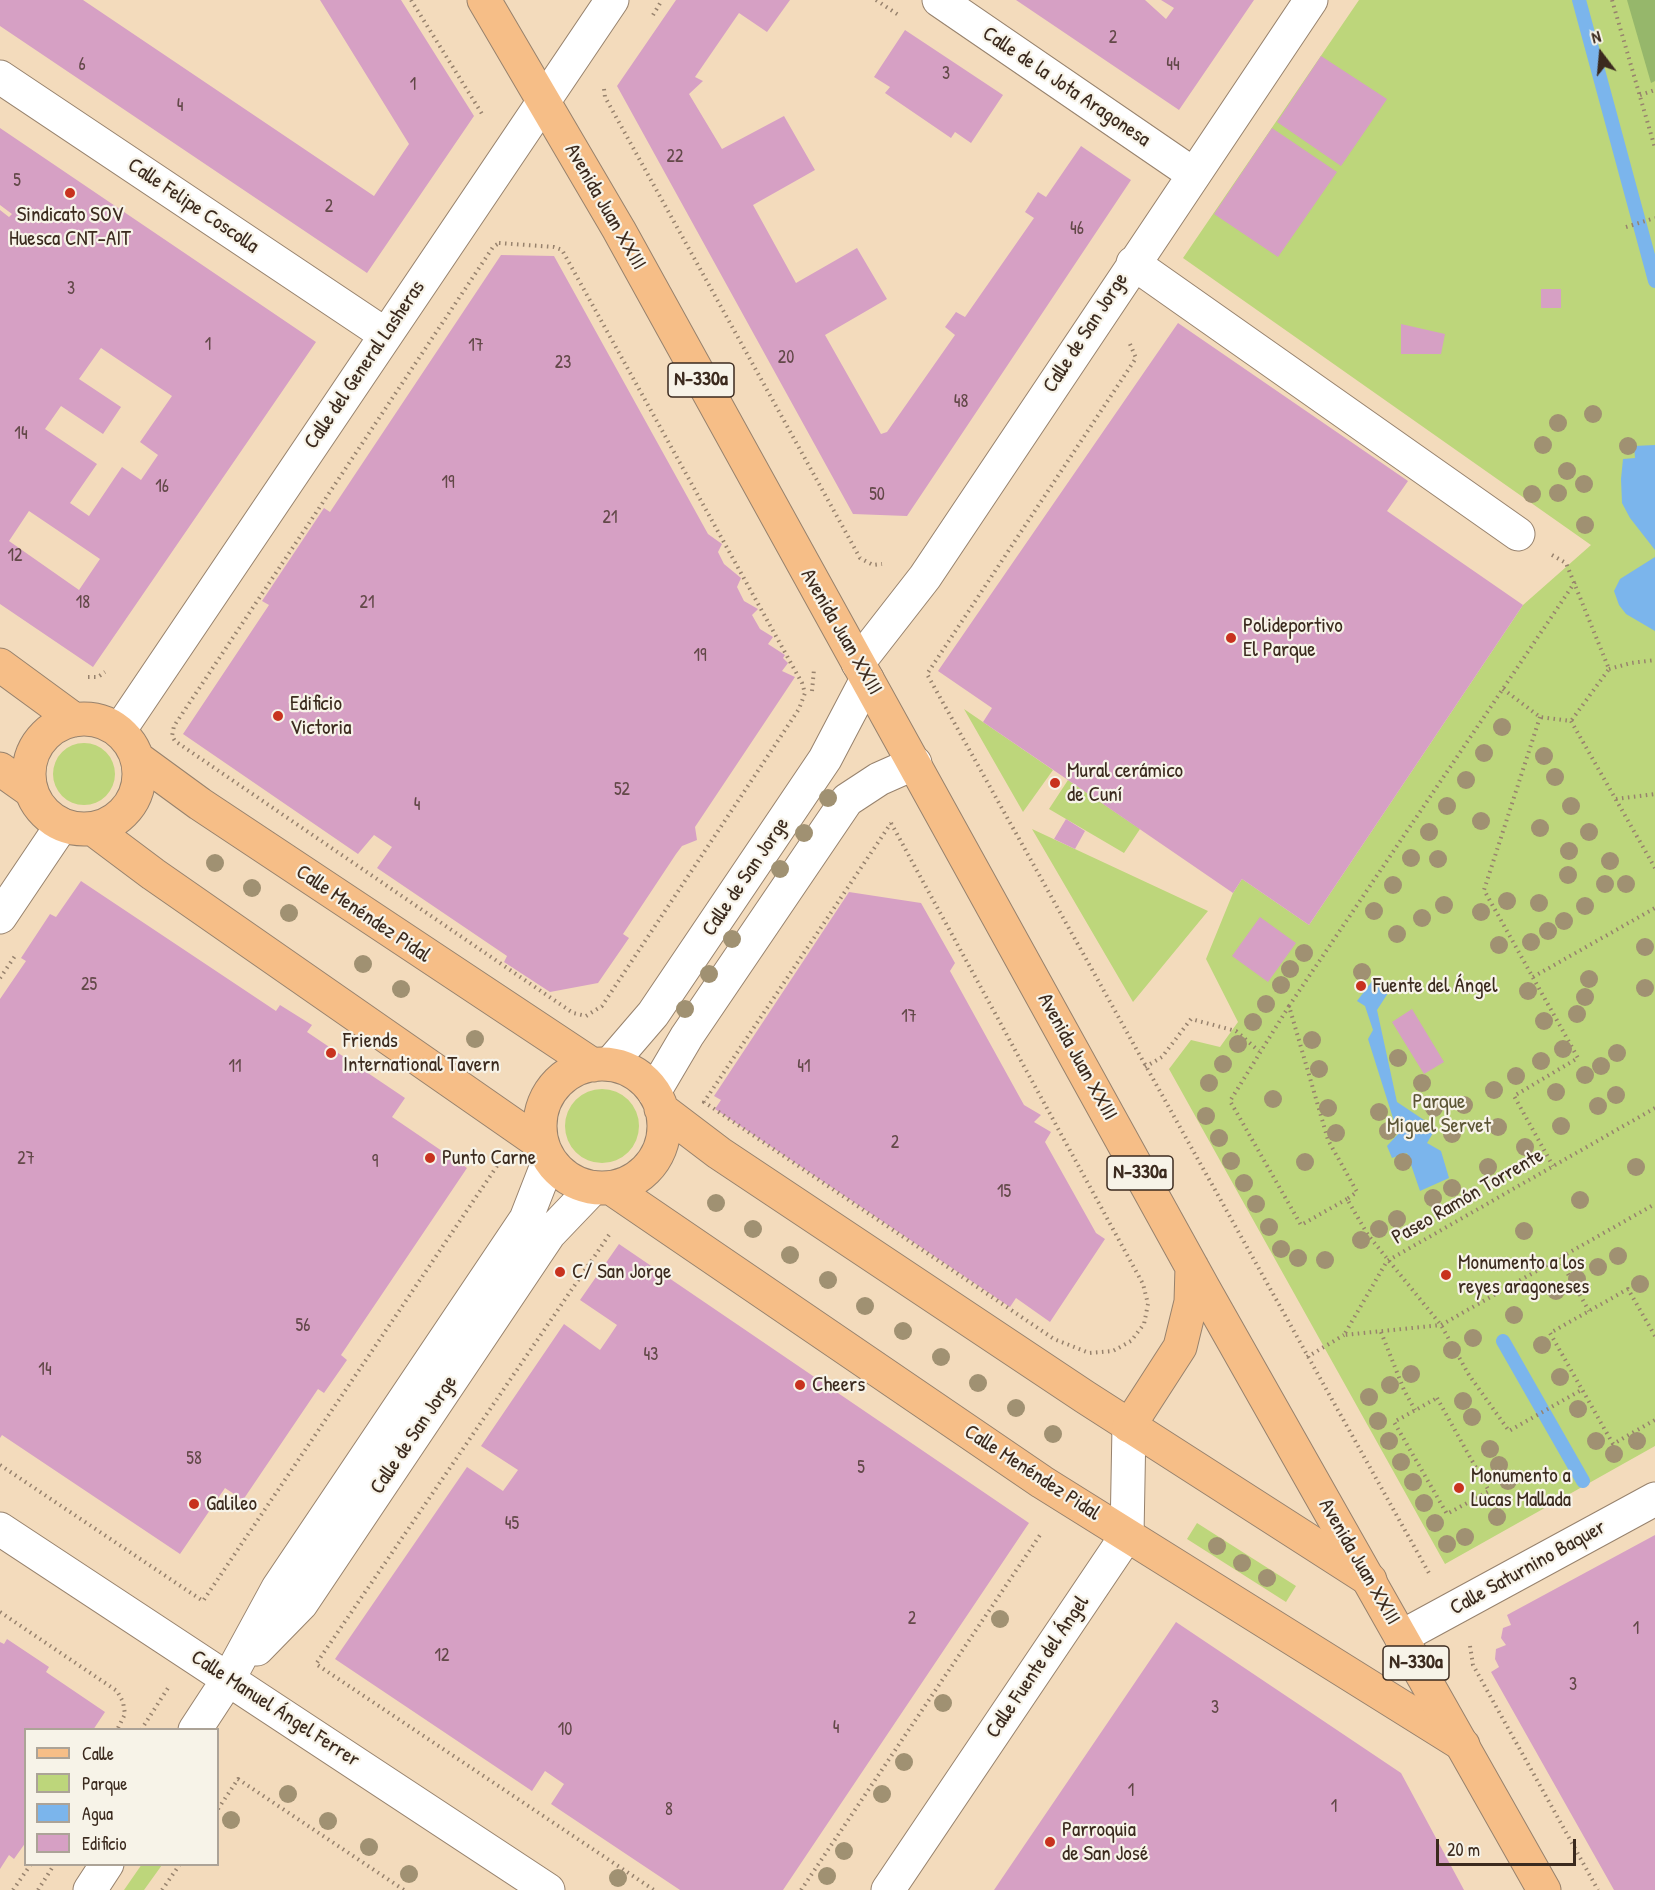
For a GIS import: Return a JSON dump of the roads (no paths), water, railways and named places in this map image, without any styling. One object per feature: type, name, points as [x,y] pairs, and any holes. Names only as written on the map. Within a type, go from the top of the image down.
[{"type":"main road","name":"Avenida Juan XXIII","points":[[484,0],[544,99],[915,763],[1192,1266],[1544,1890]]},
{"type":"main road","points":[[0,665],[75,720],[105,723],[128,745],[140,773],[131,803],[121,816],[108,824],[77,827]]},
{"type":"main road","points":[[75,720],[46,734],[36,745],[28,776],[31,791],[43,811],[77,827],[153,874],[545,1152],[568,1178],[602,1188],[628,1183],[642,1173],[654,1159],[662,1144],[664,1126],[658,1101]]},
{"type":"main road","name":"Calle Menéndez Pidal","points":[[128,745],[209,811],[601,1065]]},
{"type":"main road","points":[[0,769],[31,791]]},
{"type":"main road","points":[[545,1152],[539,1127],[542,1109],[549,1093],[561,1079],[575,1070],[601,1065],[627,1069],[642,1079],[658,1101],[719,1153],[1129,1426],[1370,1580]]},
{"type":"main road","name":"Calle Menéndez Pidal","points":[[602,1188],[1042,1482],[1463,1745]]},
{"type":"main road","points":[[1129,1426],[1180,1347],[1191,1302],[1192,1266]]},
{"type":"street","name":"Calle del General Lasheras","points":[[128,745],[386,335],[612,0]]},
{"type":"street","name":"Calle de la Jota Aragonesa","points":[[939,0],[1193,174]]},
{"type":"street","name":"Calle de San Jorge","points":[[601,1065],[653,1014],[825,759],[863,671],[1133,263],[1311,0]]},
{"type":"street","name":"Calle Felipe Coscolla","points":[[0,77],[386,335]]},
{"type":"street","points":[[1133,263],[1518,534]]},
{"type":"street","name":"Calle de San Jorge","points":[[658,1101],[687,1036],[847,800],[879,779],[915,763]]},
{"type":"street","points":[[0,917],[77,827]]},
{"type":"street","name":"Calle de San Jorge","points":[[196,1728],[229,1678],[278,1588],[526,1219],[545,1152]]},
{"type":"street","name":"Calle de San Jorge","points":[[229,1678],[301,1604],[549,1234],[602,1188]]},
{"type":"street","points":[[1127,1535],[1129,1426]]},
{"type":"street","name":"Calle Saturnino Baquer","points":[[1401,1637],[1655,1498]]},
{"type":"street","name":"Calle Manuel Ángel Ferrer","points":[[0,1529],[548,1890]]},
{"type":"street","name":"Calle Fuente del Ángel","points":[[888,1890],[1127,1535]]},
{"type":"street","points":[[90,1890],[105,1866]]},
{"type":"water","points":[[1655,445],[1655,550],[1630,518],[1622,503],[1621,479],[1623,459],[1635,458],[1634,446]]},
{"type":"water","points":[[1655,557],[1655,631],[1626,614],[1619,605],[1614,591],[1620,579]]},
{"type":"water","points":[[1376,976],[1390,990],[1377,1010],[1397,1102],[1436,1128],[1427,1143],[1441,1151],[1449,1178],[1420,1191],[1407,1153],[1392,1158],[1387,1146],[1398,1134],[1368,1039],[1373,1030],[1365,1006],[1357,1001]]},
{"type":"waterway","points":[[1579,0],[1655,281]]},
{"type":"waterway","points":[[1503,1341],[1583,1481]]},
{"type":"place","name":"Sindicato SOV Huesca CNT-AIT","points":[[70,193]]},
{"type":"place","name":"Polideportivo El Parque","points":[[1231,638]]},
{"type":"place","name":"Edificio Victoria","points":[[278,716]]},
{"type":"place","name":"Mural cerámico de Cuní","points":[[1055,783]]},
{"type":"place","name":"Fuente del Ángel","points":[[1361,986]]},
{"type":"place","name":"Friends International Tavern","points":[[331,1053]]},
{"type":"place","name":"Punto Carne","points":[[430,1158]]},
{"type":"place","name":"C/ San Jorge","points":[[560,1272]]},
{"type":"place","name":"Monumento a los reyes aragoneses","points":[[1446,1275]]},
{"type":"place","name":"Cheers","points":[[800,1385]]},
{"type":"place","name":"Monumento a Lucas Mallada","points":[[1459,1488]]},
{"type":"place","name":"Galileo","points":[[194,1504]]},
{"type":"place","name":"Parroquia de San José","points":[[1050,1842]]},
{"type":"park label","name":"Parque Miguel Servet","points":[[1439,1114]]}]
